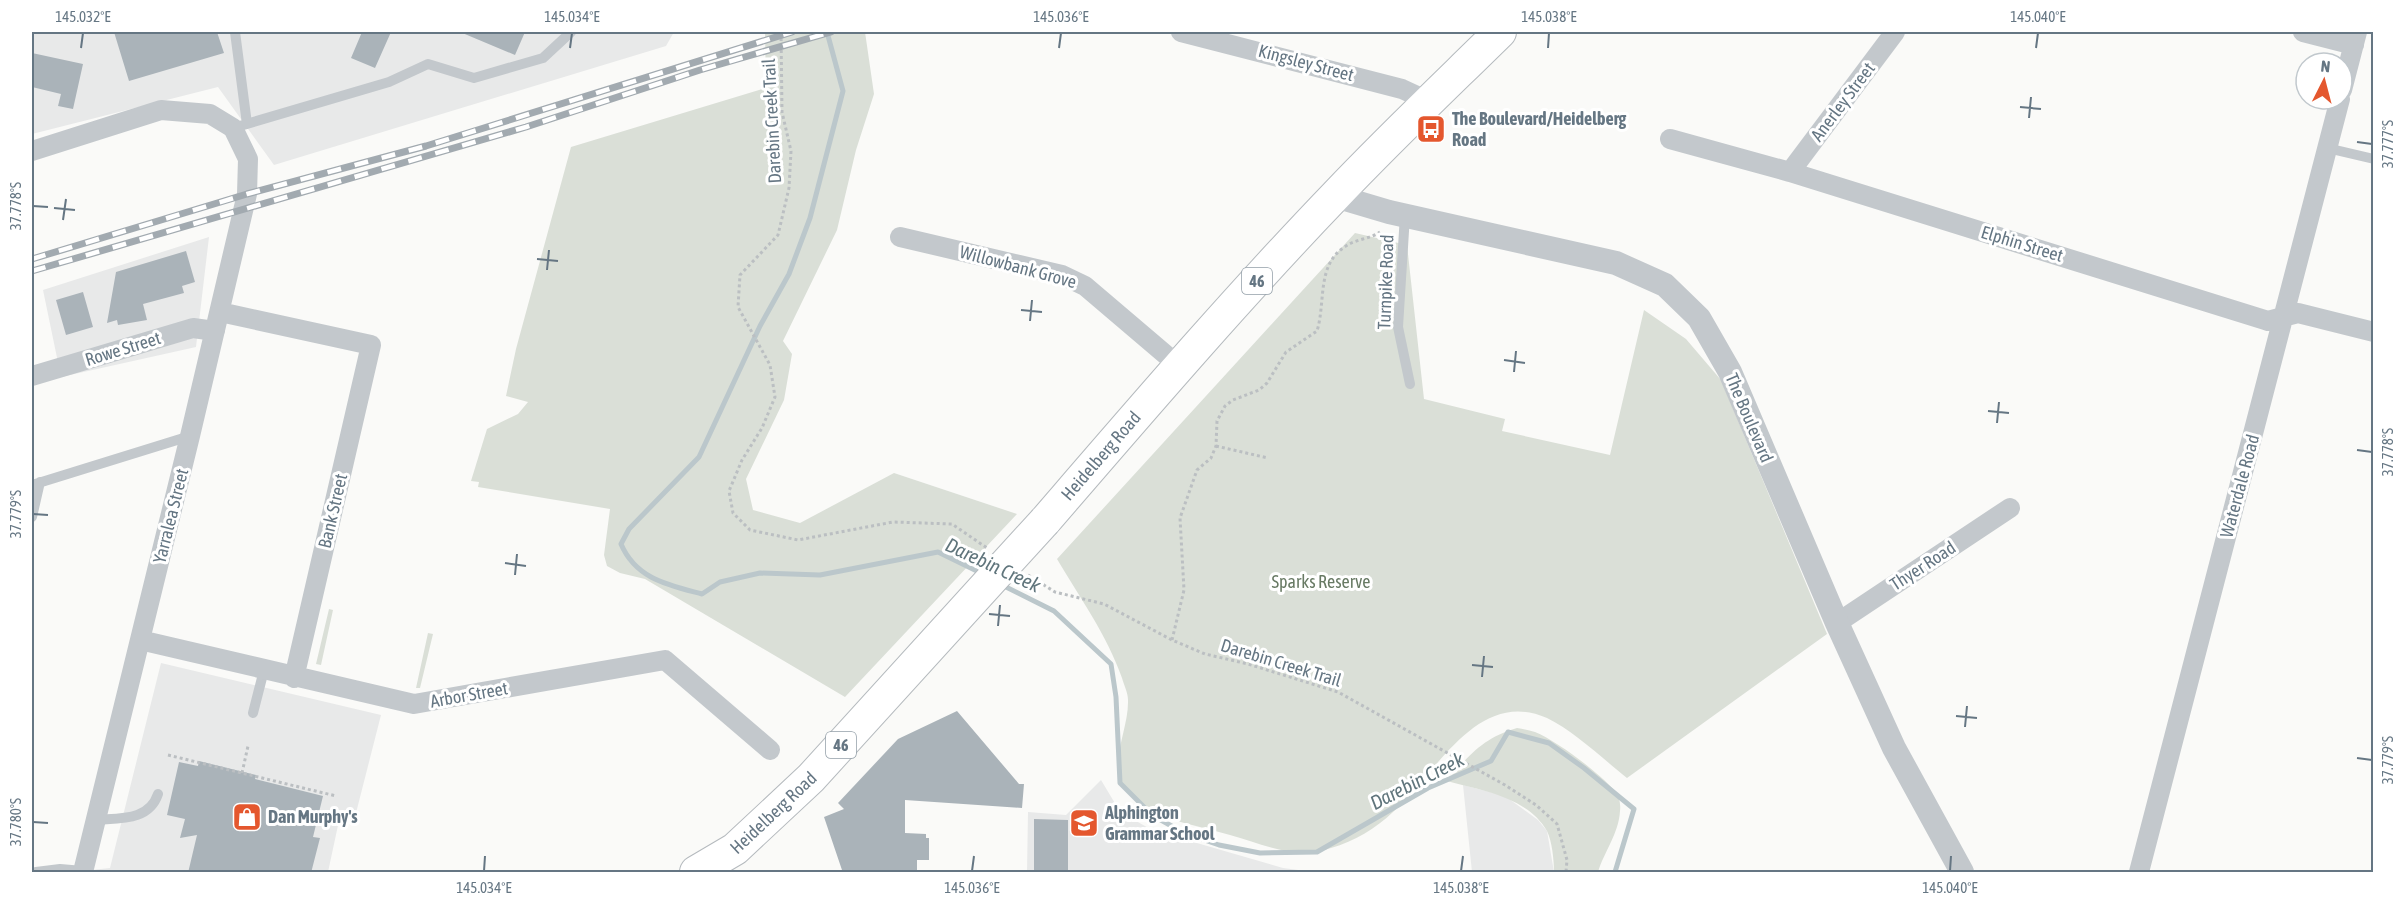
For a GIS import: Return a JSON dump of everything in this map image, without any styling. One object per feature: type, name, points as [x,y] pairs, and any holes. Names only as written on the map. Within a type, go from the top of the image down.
[{"type":"main road","name":"Heidelberg Road","points":[[696,873],[735,849],[811,778],[1045,521],[1179,366],[1335,196],[1428,101],[1500,32]]},
{"type":"street","name":"Kingsley Street","points":[[1181,32],[1402,89],[1428,101]]},
{"type":"street","name":"Anerley Street","points":[[1790,172],[1895,32]]},
{"type":"street","points":[[2302,32],[2356,38]]},
{"type":"street","points":[[32,152],[161,110],[210,114],[240,126]]},
{"type":"street","name":"Waterdale Road","points":[[2139,873],[2337,111]]},
{"type":"street","name":"Yarralea Street","points":[[83,872],[247,194],[248,159],[240,126]]},
{"type":"street","name":"Elphin Street","points":[[1670,139],[1790,172],[2265,320],[2298,313],[2373,332]]},
{"type":"street","name":"The Boulevard","points":[[1335,196],[1397,213],[1617,263],[1665,285],[1699,318],[1730,372],[1837,623],[1894,748],[1961,872]]},
{"type":"street","name":"Willowbank Grove","points":[[900,237],[1062,276],[1085,286],[1179,366]]},
{"type":"street","name":"Bank Street","points":[[220,312],[371,345],[294,678]]},
{"type":"street","name":"Rowe Street","points":[[32,376],[193,328],[215,331]]},
{"type":"street","name":"Thyer Road","points":[[1837,623],[2010,508]]},
{"type":"street","name":"Arbor Street","points":[[140,640],[406,704],[422,704],[666,660],[770,750]]},
{"type":"lane","points":[[235,32],[240,126],[389,82],[428,64],[474,78],[543,58],[571,32]]},
{"type":"lane","points":[[2327,148],[2373,159]]},
{"type":"lane","name":"Turnpike Road","points":[[1397,213],[1398,327],[1410,384]]},
{"type":"lane","points":[[32,517],[36,484],[190,436]]},
{"type":"lane","points":[[253,713],[264,670]]},
{"type":"lane","points":[[96,820],[141,815],[155,805],[158,794]]},
{"type":"lane","points":[[36,873],[60,869],[83,872]]},
{"type":"path","name":"Darebin Creek Trail","points":[[781,32],[782,112],[791,151],[789,188],[778,235],[740,275],[738,307],[770,365],[775,397],[762,428],[742,460],[729,491],[733,513],[750,530],[798,540],[893,522],[923,523]]},
{"type":"path","points":[[1172,640],[1184,590],[1180,518],[1197,470],[1211,458],[1216,446],[1217,421],[1225,406],[1233,400],[1259,390],[1267,383],[1286,352],[1317,331],[1326,269],[1334,254],[1348,244],[1378,234],[1397,213]]},
{"type":"path","points":[[1216,446],[1268,458]]},
{"type":"path","name":"Darebin Creek Trail","points":[[1104,604],[1172,640],[1205,654],[1248,664],[1338,693],[1505,785],[1536,805],[1557,824],[1568,860],[1566,873]]},
{"type":"path","points":[[242,773],[248,746]]},
{"type":"path","points":[[168,755],[336,796]]},
{"type":"shaded area","points":[[32,32],[674,32],[666,46],[274,165],[218,87],[32,134]]},
{"type":"shaded area","points":[[209,237],[196,347],[61,377],[43,290]]},
{"type":"shaded area","points":[[161,663],[381,715],[356,813],[340,816],[328,872],[73,872],[110,868]]},
{"type":"shaded area","name":"Alphington Grammar School","points":[[1101,780],[1116,805],[1129,817],[1152,830],[1283,868],[1306,871],[1027,872],[1028,812],[1066,815]]},
{"type":"shaded area","points":[[1463,785],[1505,796],[1538,820],[1547,831],[1554,872],[1472,872]]},
{"type":"green space","points":[[765,32],[865,32],[874,94],[856,150],[837,230],[783,341],[792,354],[784,400],[746,479],[753,510],[800,523],[894,473],[1017,514],[845,697],[645,579],[620,573],[607,566],[604,555],[610,509],[478,487],[479,482],[471,481],[487,429],[518,414],[528,402],[506,396],[516,349],[571,147],[766,88]]},
{"type":"green space","name":"Sparks Reserve","points":[[1355,233],[1407,245],[1424,399],[1505,419],[1502,431],[1610,455],[1644,310],[1686,339],[1721,380],[1827,634],[1627,778],[1578,738],[1547,718],[1522,712],[1499,714],[1479,724],[1460,739],[1409,796],[1372,829],[1340,845],[1314,852],[1299,853],[1269,847],[1177,821],[1151,810],[1130,795],[1122,785],[1118,762],[1127,712],[1127,692],[1116,662],[1101,632],[1057,559]]},
{"type":"green space","points":[[329,609],[333,610],[321,665],[316,664]]},
{"type":"green space","points":[[428,633],[433,634],[420,688],[416,688]]},
{"type":"green space","points":[[1517,728],[1544,736],[1577,758],[1617,794],[1620,805],[1619,819],[1598,872],[1554,872],[1550,840],[1539,819],[1528,810],[1502,797],[1447,781],[1477,748]]},
{"type":"building","points":[[114,32],[217,32],[224,53],[129,81]]},
{"type":"building","points":[[362,32],[391,32],[375,68],[351,58]]},
{"type":"building","points":[[460,32],[525,32],[515,55]]},
{"type":"building","points":[[32,53],[83,64],[73,109],[58,106],[61,94],[32,87]]},
{"type":"building","points":[[186,251],[195,282],[182,286],[184,293],[143,304],[147,320],[118,325],[117,320],[107,323],[116,272]]},
{"type":"building","points":[[83,292],[93,327],[66,335],[56,300]]},
{"type":"building","points":[[957,711],[1019,784],[1024,784],[1022,808],[905,800],[905,833],[926,834],[926,838],[929,838],[929,860],[917,860],[917,873],[843,873],[824,817],[844,809],[838,803],[898,739]]},
{"type":"building","name":"Dan Murphy's","points":[[199,761],[256,775],[255,779],[323,796],[313,837],[320,838],[311,873],[188,873],[197,835],[180,838],[185,819],[167,815],[179,762],[198,766]]},
{"type":"building","points":[[1034,819],[1068,820],[1068,873],[1034,873]]},
{"type":"waterway","name":"Darebin Creek","points":[[827,32],[843,91],[810,218],[789,274],[760,326],[699,457],[629,529],[621,544],[627,556],[644,573],[665,583],[702,594],[720,582],[760,573],[820,575],[938,552],[983,574]]},
{"type":"waterway","name":"Darebin Creek","points":[[1002,585],[1054,611],[1111,664],[1116,697],[1120,783],[1152,815],[1184,833],[1219,845],[1260,853],[1317,852],[1428,788],[1491,761],[1508,732],[1549,743],[1634,809],[1615,872]]},
{"type":"railway","points":[[32,259],[247,194],[426,146],[792,32]]},
{"type":"railway","points":[[32,271],[526,127],[700,70],[831,32]]},
{"type":"place","name":"The Boulevard/Heidelberg Road","points":[[1431,129]]},
{"type":"place","name":"Dan Murphy's","points":[[247,817]]},
{"type":"place","name":"Alphington Grammar School","points":[[1084,823]]}]
